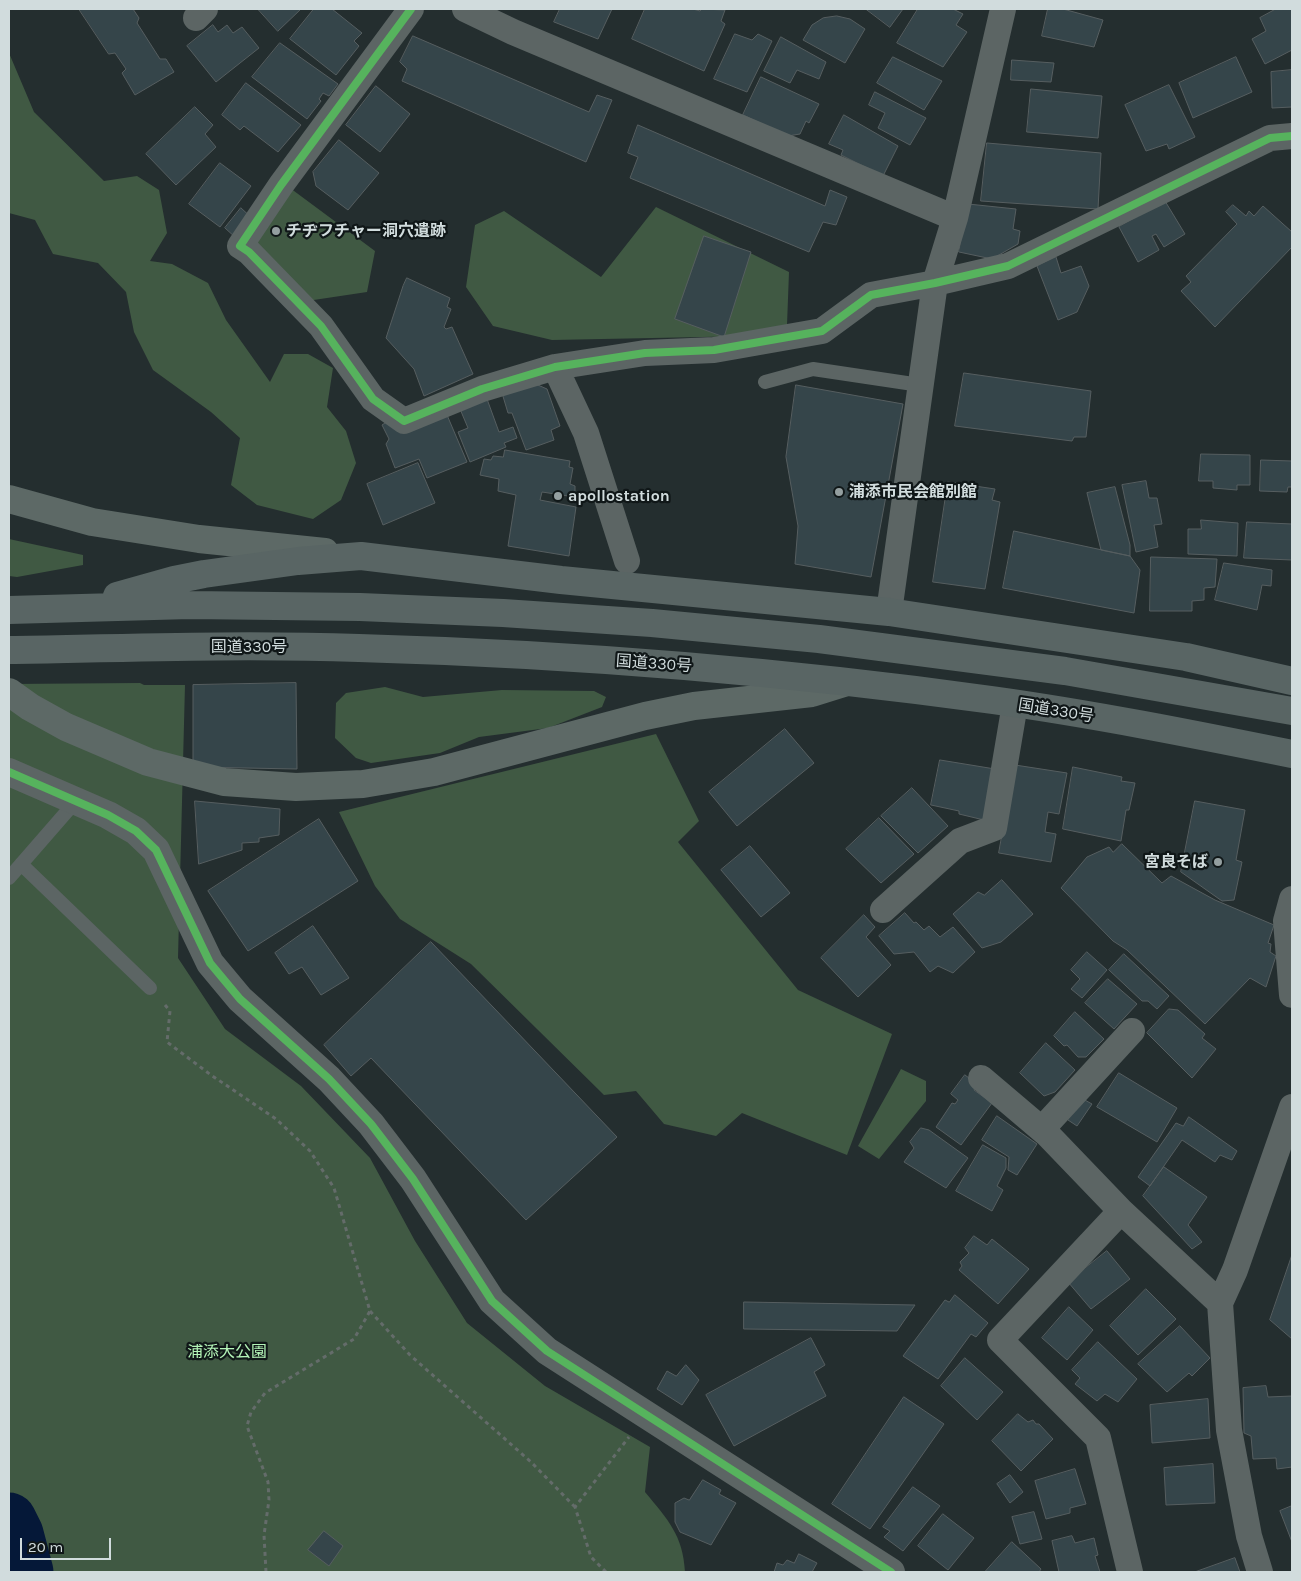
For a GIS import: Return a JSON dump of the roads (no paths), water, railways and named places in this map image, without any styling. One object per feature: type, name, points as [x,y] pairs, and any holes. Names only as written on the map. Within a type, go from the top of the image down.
[{"type":"highway","points":[[80,607],[197,575],[298,561],[361,556],[561,580],[889,612],[1186,658],[1292,681]]},
{"type":"highway","points":[[9,610],[190,605],[360,607],[592,619],[819,639],[1065,671],[1292,711]]},
{"type":"highway","name":"国道330号","points":[[9,650],[247,646],[358,648],[504,654],[643,663],[844,683],[1014,704],[1182,732],[1292,754]]},
{"type":"main road","points":[[9,499],[92,522],[199,539],[361,556]]},
{"type":"main road","points":[[9,692],[30,707],[66,727],[148,762],[224,782],[296,787],[363,784],[434,772],[645,716],[678,709],[812,693],[844,683]]},
{"type":"street","points":[[411,9],[281,185],[240,246],[249,252],[321,326],[373,399],[404,421],[482,389],[555,367],[645,353],[714,350],[822,331],[871,295],[935,283],[1008,266],[1270,138],[1292,136]]},
{"type":"street","points":[[465,9],[513,32],[955,218]]},
{"type":"street","points":[[889,612],[935,283],[955,218],[1002,9]]},
{"type":"street","points":[[555,367],[586,433],[627,561]]},
{"type":"street","points":[[883,910],[960,841],[994,828],[1014,704]]},
{"type":"street","points":[[9,772],[108,815],[136,831],[156,850],[210,963],[240,999],[329,1079],[371,1124],[412,1178],[492,1301],[546,1351],[891,1572]]},
{"type":"street","points":[[1292,899],[1286,921],[1292,995]]},
{"type":"street","points":[[1042,1129],[1132,1032]]},
{"type":"street","points":[[981,1078],[1042,1129],[1121,1211],[1220,1303]]},
{"type":"street","points":[[1260,1572],[1249,1536],[1229,1430],[1220,1303],[1235,1270],[1292,1106]]},
{"type":"street","points":[[1121,1211],[1000,1340],[1098,1438],[1130,1572]]},
{"type":"lane","points":[[765,382],[813,370],[920,385]]},
{"type":"lane","points":[[9,878],[76,801]]},
{"type":"lane","points":[[21,864],[150,988]]},
{"type":"waterway","points":[[9,1520],[16,1534],[26,1572]]},
{"type":"place","name":"チヂフチャー洞穴遺跡","points":[[276,231]]},
{"type":"place","name":"浦添市民会館別館","points":[[839,492]]},
{"type":"place","name":"apollostation","points":[[558,496]]},
{"type":"place","name":"宮良そば","points":[[1218,862]]},
{"type":"park label","name":"浦添大公園","points":[[227,1352]]}]
